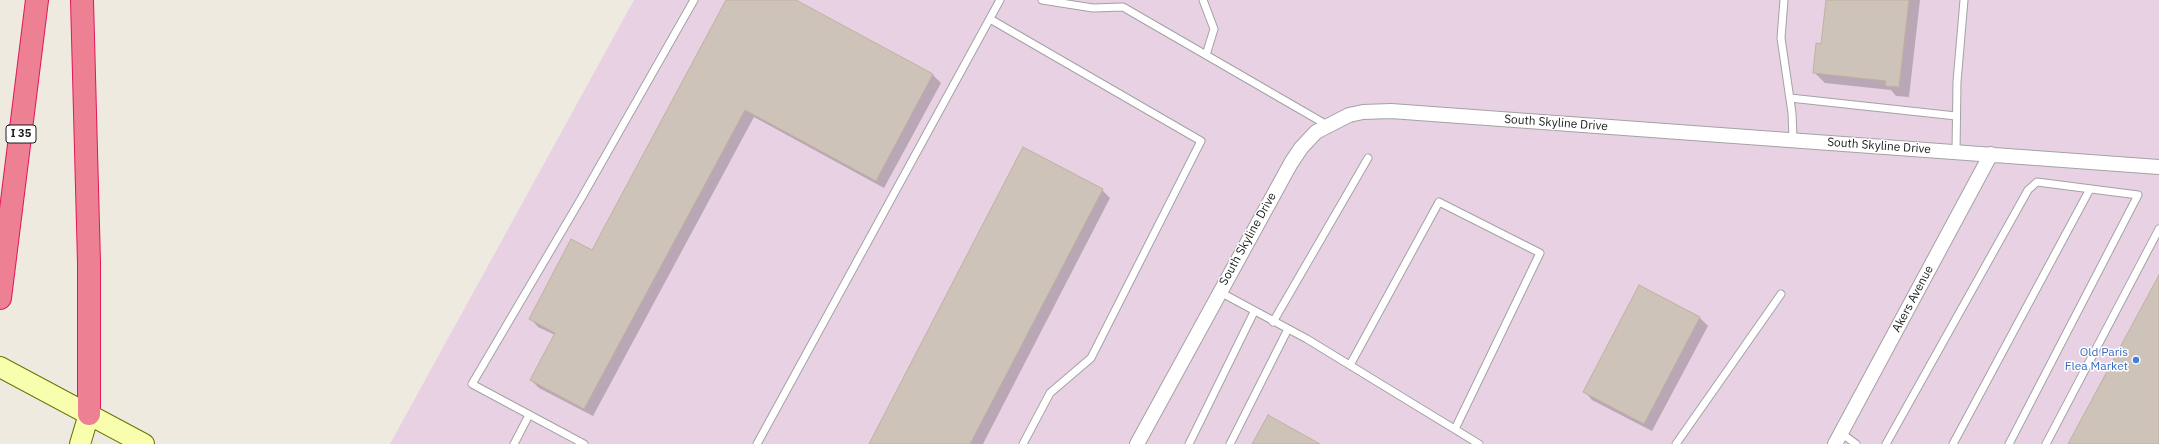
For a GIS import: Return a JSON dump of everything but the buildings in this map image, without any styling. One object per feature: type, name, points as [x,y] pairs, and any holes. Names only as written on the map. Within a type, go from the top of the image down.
[{"type":"highway","name":"I 35","points":[[0,298],[37,0]]},
{"type":"highway","points":[[82,0],[89,263],[89,414]]},
{"type":"main road","points":[[0,367],[144,444]]},
{"type":"main road","points":[[80,444],[89,414]]},
{"type":"street","name":"South Skyline Drive","points":[[1137,444],[1291,163],[1301,148],[1316,132],[1349,115],[1363,112],[1391,111],[2159,167]]},
{"type":"street","name":"Akers Avenue","points":[[1838,438],[1991,154]]},
{"type":"lane","points":[[584,444],[472,384],[582,197],[694,0]]},
{"type":"lane","points":[[757,444],[1000,0]]},
{"type":"lane","points":[[1042,0],[1093,8],[1123,8],[1327,125]]},
{"type":"lane","points":[[1203,0],[1214,29],[1206,55]]},
{"type":"lane","points":[[1784,0],[1781,38],[1790,98],[1793,140]]},
{"type":"lane","points":[[1956,152],[1957,82],[1964,0]]},
{"type":"lane","points":[[990,19],[1201,141],[1090,358],[1050,394],[1023,444]]},
{"type":"lane","points":[[1790,98],[1956,116]]},
{"type":"lane","points":[[1273,322],[1368,158]]},
{"type":"lane","points":[[1886,444],[2028,190],[2038,182],[2138,195],[2009,444]]},
{"type":"lane","points":[[1953,444],[2090,189]]},
{"type":"lane","points":[[1350,365],[1438,202],[1540,253],[1455,429]]},
{"type":"lane","points":[[2046,444],[2159,229]]},
{"type":"lane","points":[[1220,292],[1350,365],[1479,444]]},
{"type":"lane","points":[[1676,444],[1781,294]]},
{"type":"lane","points":[[1189,444],[1254,312]]},
{"type":"lane","points":[[1230,444],[1288,329]]},
{"type":"lane","points":[[514,444],[529,415]]},
{"type":"lane","points":[[1838,438],[1856,444]]},
{"type":"shaded area","points":[[634,0],[2159,0],[2159,444],[390,444]]},
{"type":"place","name":"Old Paris Flea Market","points":[[2136,360]]}]
